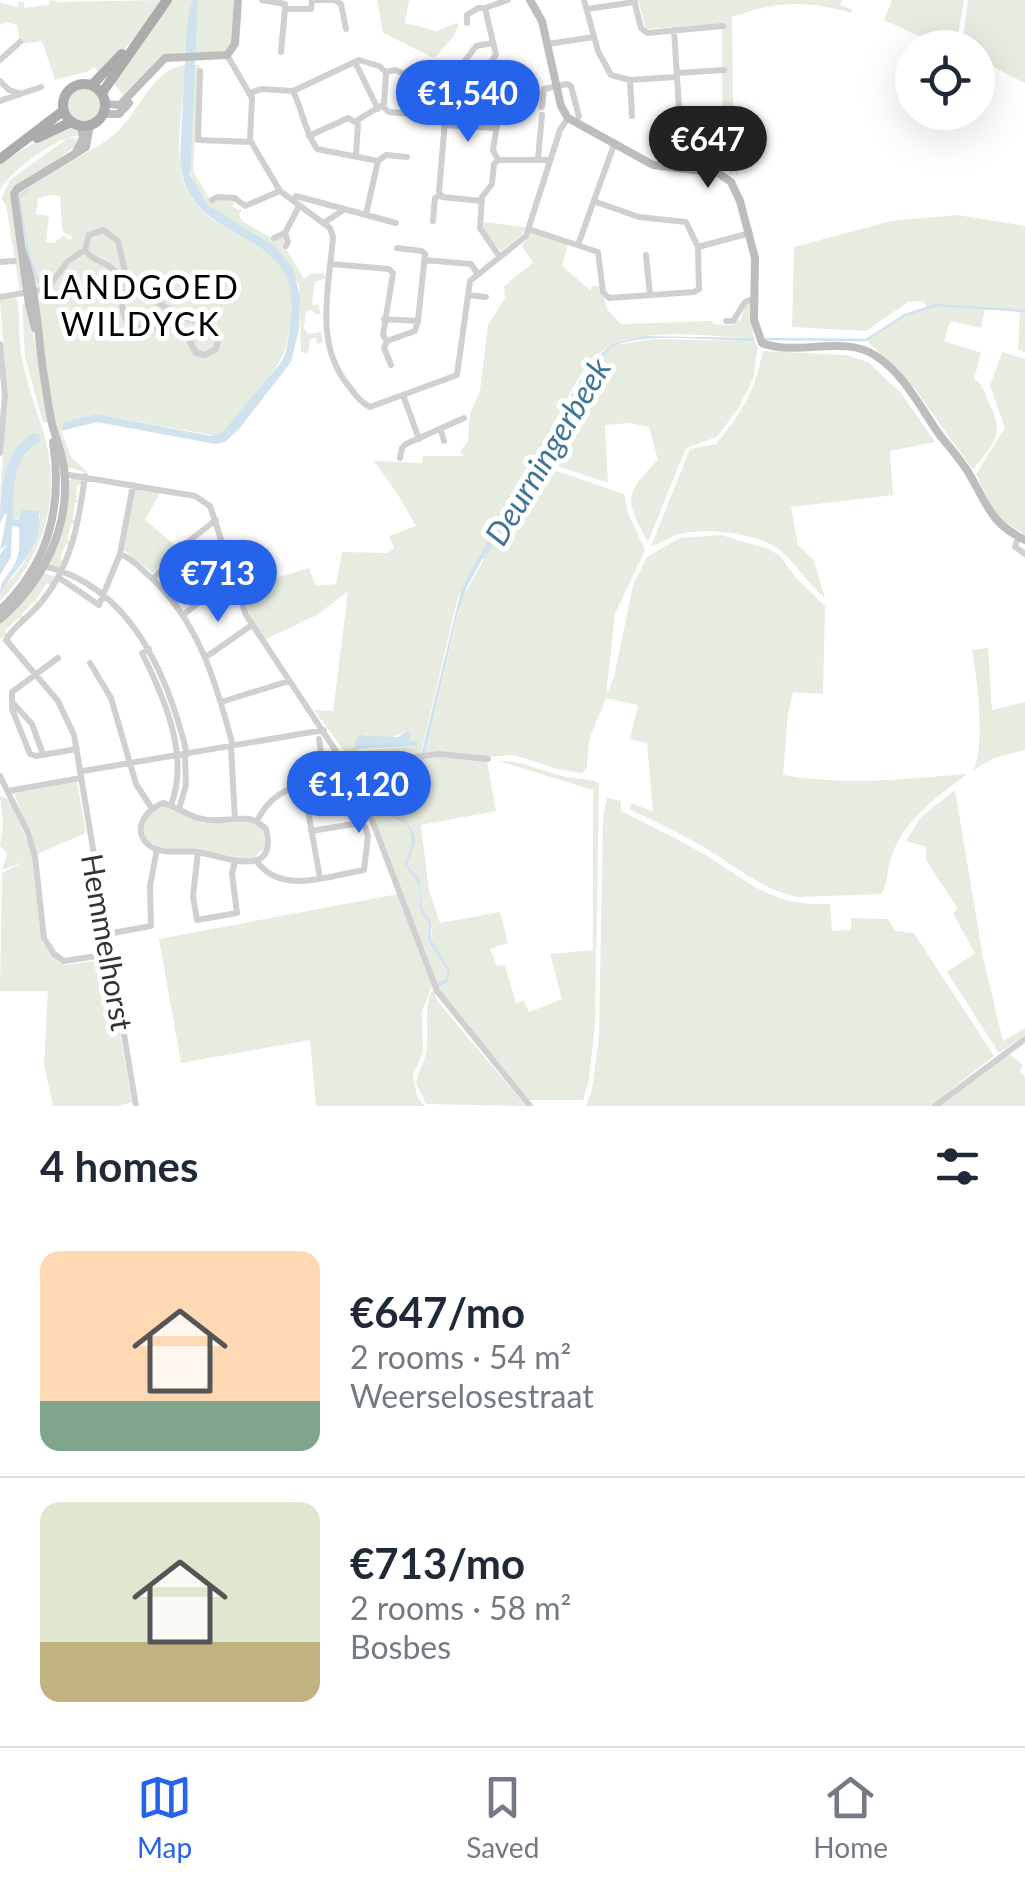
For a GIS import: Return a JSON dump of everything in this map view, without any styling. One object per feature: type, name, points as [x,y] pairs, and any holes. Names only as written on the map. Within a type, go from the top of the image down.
[{"type":"main road","points":[[14,150],[81,125],[104,104],[138,40],[167,0]]},
{"type":"main road","points":[[0,160],[63,111],[68,90],[80,84],[92,85],[138,40]]},
{"type":"main road","points":[[92,85],[104,104]]},
{"type":"main road","points":[[63,111],[81,125]]},
{"type":"street","points":[[227,55],[236,44],[239,0]]},
{"type":"street","points":[[262,0],[310,10],[311,0],[336,0],[346,29]]},
{"type":"street","points":[[467,22],[467,16],[480,5],[508,0]]},
{"type":"street","points":[[530,0],[540,16],[561,106],[568,118],[644,161],[727,178],[737,194],[750,233],[755,258],[755,328],[760,339],[770,346],[848,347],[874,354],[911,391],[971,476],[992,518],[1022,538],[1015,547],[1025,554]]},
{"type":"street","points":[[723,26],[644,32],[634,1],[586,4],[594,37],[611,75],[630,80],[724,70]]},
{"type":"street","points":[[282,52],[286,4]]},
{"type":"street","points":[[480,5],[496,56],[482,74],[482,81],[510,103]]},
{"type":"street","points":[[674,30],[682,170]]},
{"type":"street","points":[[548,44],[594,37]]},
{"type":"street","points":[[0,60],[20,42]]},
{"type":"street","points":[[461,66],[476,46],[493,43]]},
{"type":"street","points":[[104,104],[120,112],[158,62],[170,56],[227,55]]},
{"type":"street","points":[[227,55],[250,93],[251,142],[280,191],[298,208],[325,222],[334,237],[326,325],[333,365],[366,406],[457,375],[470,281],[524,239],[560,130],[568,118]]},
{"type":"street","points":[[250,93],[262,89],[293,91],[364,60],[386,72],[395,70],[415,78]]},
{"type":"street","points":[[355,62],[380,108],[411,114]]},
{"type":"street","points":[[200,71],[198,140],[251,142]]},
{"type":"street","points":[[309,136],[348,118],[356,121],[380,108],[385,98],[386,72]]},
{"type":"street","points":[[630,80],[632,116]]},
{"type":"street","points":[[0,82],[5,97],[41,87]]},
{"type":"street","points":[[538,158],[544,89],[571,86],[579,117]]},
{"type":"street","points":[[293,91],[303,110],[302,121],[318,150],[378,161]]},
{"type":"street","points":[[498,160],[493,150],[500,105]]},
{"type":"street","points":[[419,107],[446,109],[472,125]]},
{"type":"street","points":[[440,195],[446,109]]},
{"type":"street","points":[[680,118],[724,116]]},
{"type":"street","points":[[356,121],[356,154]]},
{"type":"street","points":[[0,620],[26,594],[62,514],[61,474],[15,191],[88,145],[81,125]]},
{"type":"street","points":[[444,125],[495,128]]},
{"type":"street","points":[[578,245],[615,142]]},
{"type":"street","points":[[366,214],[378,161],[386,155],[407,156]]},
{"type":"street","points":[[499,256],[480,230],[482,201],[492,184],[494,164],[498,160],[550,160]]},
{"type":"street","points":[[212,200],[235,198],[245,206],[280,191]]},
{"type":"street","points":[[433,221],[435,198],[440,195],[482,201]]},
{"type":"street","points":[[296,196],[339,206],[342,211]]},
{"type":"street","points":[[529,229],[600,254],[605,296],[697,290],[698,247],[686,222],[639,217],[596,202]]},
{"type":"street","points":[[274,238],[285,233],[298,208]]},
{"type":"street","points":[[325,222],[342,211],[396,224]]},
{"type":"street","points":[[0,297],[46,289],[68,262],[85,250],[91,233],[104,230],[112,234],[120,248],[122,315],[130,326],[178,326]]},
{"type":"street","points":[[285,233],[286,246]]},
{"type":"street","points":[[698,247],[750,233]]},
{"type":"street","points":[[386,341],[415,331],[418,321],[422,250],[397,248]]},
{"type":"street","points":[[85,250],[89,257],[122,274],[142,293],[182,318],[214,327],[218,346],[209,354],[196,353],[178,326]]},
{"type":"street","points":[[646,255],[650,295]]},
{"type":"street","points":[[424,260],[470,264],[477,272]]},
{"type":"street","points":[[0,262],[14,261]]},
{"type":"street","points":[[331,264],[393,273],[383,335],[391,365]]},
{"type":"street","points":[[468,295],[486,297]]},
{"type":"street","points":[[726,320],[732,321],[744,302],[755,298]]},
{"type":"street","points":[[178,326],[182,318]]},
{"type":"street","points":[[384,319],[418,321]]},
{"type":"street","points":[[0,344],[4,411],[0,453]]},
{"type":"street","points":[[403,396],[419,439]]},
{"type":"street","points":[[400,458],[402,448],[464,418]]},
{"type":"street","points":[[440,430],[444,441]]},
{"type":"street","points":[[61,474],[199,498],[210,506],[252,625],[348,766],[435,987],[530,1106]]},
{"type":"street","points":[[60,574],[77,528],[85,476]]},
{"type":"street","points":[[60,574],[99,605],[120,554],[133,485]]},
{"type":"street","points":[[153,579],[185,544],[216,520]]},
{"type":"street","points":[[120,554],[153,579],[183,615],[206,656],[232,746],[235,819]]},
{"type":"street","points":[[41,564],[103,595],[149,648],[142,653],[183,755],[186,785],[175,807]]},
{"type":"street","points":[[0,610],[41,564]]},
{"type":"street","name":"Hemmelhorst","points":[[60,574],[38,607],[6,638],[64,710],[78,748],[136,1106]]},
{"type":"street","points":[[183,615],[233,575]]},
{"type":"street","points":[[206,656],[252,625]]},
{"type":"street","points":[[58,658],[12,692],[12,702],[28,752],[43,754],[78,748]]},
{"type":"street","points":[[90,663],[116,712],[136,784],[152,808]]},
{"type":"street","points":[[221,702],[290,681]]},
{"type":"street","points":[[12,702],[32,724],[43,754]]},
{"type":"street","points":[[8,791],[130,764],[324,730]]},
{"type":"street","points":[[319,739],[325,779]]},
{"type":"street","points":[[348,766],[428,754],[488,760]]},
{"type":"street","points":[[0,776],[28,833],[35,857],[44,938],[54,954],[64,960],[110,954]]},
{"type":"street","points":[[256,820],[280,792],[340,776]]},
{"type":"street","points":[[303,783],[320,878]]},
{"type":"street","points":[[163,803],[175,807],[203,820],[242,816],[256,820],[266,829],[268,841],[263,854],[256,860],[235,861],[198,852],[157,849],[146,842],[142,820],[152,808],[163,803]]},
{"type":"street","points":[[256,860],[277,880],[296,882],[364,870],[367,830],[360,824],[311,831]]},
{"type":"street","points":[[106,934],[151,926],[150,886],[157,849]]},
{"type":"street","points":[[198,852],[193,908],[197,920],[237,913],[233,891],[235,861]]},
{"type":"street","points":[[935,1106],[1025,1039]]},
{"type":"shaded area","points":[[54,0],[163,0],[102,73],[93,67],[55,80],[42,41],[20,44],[17,25],[0,25],[0,2],[17,7],[19,1],[24,2],[24,8],[49,5]]},
{"type":"shaded area","points":[[172,0],[192,0],[186,52],[160,57],[124,97],[113,82]]},
{"type":"shaded area","points":[[198,0],[234,0],[233,41],[226,51],[194,53]]},
{"type":"shaded area","points":[[377,0],[409,0],[405,23],[437,31],[459,24],[454,36],[434,58],[383,33]]},
{"type":"shaded area","points":[[638,0],[842,0],[840,5],[852,9],[851,13],[792,4],[732,17],[734,167],[738,176],[735,171],[730,174],[725,145],[722,24],[646,29]]},
{"type":"shaded area","points":[[892,0],[964,0],[959,30],[906,30],[884,20]]},
{"type":"shaded area","points":[[968,0],[1025,0],[1025,83],[995,68],[995,30],[964,30]]},
{"type":"shaded area","points":[[186,65],[179,145],[186,188],[215,221],[269,254],[282,269],[290,289],[287,343],[278,363],[244,411],[216,436],[96,414],[64,422],[61,430],[71,457],[89,473],[67,467],[55,426],[38,311],[41,293],[23,245],[16,216],[17,196],[32,180],[115,134],[157,81],[175,67]],"holes":[[[60,196],[62,228],[72,236],[71,240],[63,236],[54,243],[46,242],[49,216],[36,214],[38,199]]]},
{"type":"shaded area","points":[[193,65],[200,65],[193,171],[212,203],[218,199],[235,201],[232,206],[242,209],[242,221],[275,240],[284,237],[284,245],[304,279],[323,273],[326,278],[315,282],[312,303],[318,304],[321,314],[306,312],[304,328],[308,334],[321,332],[323,342],[317,344],[316,338],[310,339],[308,353],[301,352],[299,285],[273,245],[208,205],[193,183],[189,165]]},
{"type":"shaded area","points":[[84,87],[97,92],[102,105],[97,118],[84,123],[71,118],[66,105],[71,92]]},
{"type":"shaded area","points":[[73,125],[81,136],[61,140],[36,155],[0,191],[0,163],[63,126]]},
{"type":"shaded area","points":[[68,138],[77,138],[76,146],[12,192],[24,286],[20,291],[6,205],[1,199],[10,180]]},
{"type":"shaded area","points":[[957,215],[1025,226],[1025,352],[1018,350],[1020,311],[985,309],[981,328],[951,321],[944,341],[981,353],[974,379],[984,390],[995,416],[997,433],[973,470],[915,389],[866,340],[905,315],[926,307],[923,301],[908,302],[866,331],[792,327],[794,247],[891,221]]},
{"type":"shaded area","points":[[484,222],[525,227],[522,235],[501,251],[483,231]]},
{"type":"shaded area","points":[[531,232],[568,244],[562,266],[590,290],[592,286],[601,286],[607,309],[621,324],[712,321],[733,325],[741,321],[745,304],[752,302],[753,338],[643,336],[604,350],[589,363],[535,459],[531,458],[529,462],[533,463],[458,597],[421,753],[352,761],[314,710],[333,711],[348,591],[317,615],[264,640],[240,589],[309,568],[316,586],[336,584],[342,552],[388,553],[394,548],[389,536],[416,526],[374,461],[422,463],[423,456],[464,456],[460,452],[468,441],[470,414],[480,391],[488,325],[505,298],[504,286],[533,263],[522,246]],"holes":[[[406,732],[417,746],[358,751],[367,734],[387,737]]]},
{"type":"shaded area","points":[[15,298],[21,355],[45,437],[51,482],[38,545],[0,601],[1,589],[33,545],[40,514],[13,520],[17,469],[35,444],[36,432],[17,451],[0,496],[7,395],[0,300]]},
{"type":"shaded area","points":[[22,303],[28,305],[49,422],[43,423],[25,357]]},
{"type":"shaded area","points":[[655,339],[754,341],[758,347],[753,379],[739,407],[717,437],[686,448],[648,542],[631,498],[639,481],[658,460],[649,427],[630,423],[605,425],[608,483],[539,460],[595,362],[615,345]]},
{"type":"shaded area","points":[[763,351],[846,355],[868,362],[901,393],[935,442],[890,451],[893,495],[791,507],[798,545],[814,561],[825,598],[781,551],[760,540],[704,531],[676,535],[651,546],[690,449],[716,444],[734,421],[751,391]]},
{"type":"shaded area","points":[[1002,352],[1025,359],[1025,535],[996,516],[976,474],[1005,428],[990,386]]},
{"type":"shaded area","points":[[536,464],[624,494],[645,550],[615,614],[606,696],[614,677],[633,585],[647,557],[679,538],[721,535],[780,556],[825,606],[823,694],[793,692],[783,775],[852,781],[967,774],[905,830],[892,855],[882,894],[797,897],[784,893],[629,809],[632,803],[653,812],[647,743],[630,739],[638,705],[606,698],[589,740],[587,768],[582,773],[514,755],[483,757],[426,752],[461,601]]},
{"type":"shaded area","points":[[72,478],[83,480],[82,485],[77,485],[76,500],[80,501],[75,503],[73,519],[77,520],[76,525],[71,524],[67,539],[72,541],[66,544],[60,559],[64,561],[57,569],[51,566],[50,559],[67,484]]},
{"type":"shaded area","points":[[134,486],[160,493],[145,520],[176,546],[153,573],[124,550]]},
{"type":"shaded area","points":[[44,573],[55,577],[51,586],[47,583],[36,599],[38,604],[34,601],[21,615],[24,619],[19,618],[0,639],[0,621]]},
{"type":"shaded area","points":[[988,648],[992,710],[1025,702],[1025,750],[994,758],[973,770],[980,729],[972,650]]},
{"type":"shaded area","points":[[420,759],[414,784],[406,791],[390,792],[384,808],[386,816],[406,824],[414,843],[405,861],[406,868],[419,885],[420,910],[429,924],[428,941],[447,970],[447,978],[437,984],[355,769]]},
{"type":"shaded area","points":[[424,759],[487,761],[496,811],[421,825],[429,890],[440,923],[500,912],[508,943],[490,949],[497,966],[505,965],[516,1003],[524,1001],[529,1012],[562,999],[550,954],[593,950],[593,790],[499,761],[599,783],[595,1023],[583,1100],[528,1100],[444,1001],[439,987],[450,977],[431,939],[432,930],[422,908],[420,879],[408,866],[415,836],[410,825],[391,816],[387,809],[394,793],[409,793],[417,787]]},
{"type":"shaded area","points":[[77,782],[86,833],[37,854],[14,793]]},
{"type":"shaded area","points":[[955,790],[983,957],[1003,1041],[1025,1028],[1025,1035],[999,1053],[947,972],[975,953],[953,913],[958,909],[926,860],[926,847],[906,841],[921,817]]},
{"type":"shaded area","points":[[0,796],[9,799],[31,850],[42,942],[66,965],[107,959],[132,1102],[118,1106],[53,1106],[44,1064],[48,991],[0,991],[2,873],[23,862],[2,870],[7,853],[0,846]]},
{"type":"shaded area","points":[[607,798],[621,801],[621,811],[697,850],[758,889],[790,901],[830,904],[832,931],[851,930],[851,918],[888,919],[895,931],[914,933],[994,1056],[930,1106],[586,1106],[599,1036],[603,817]]},
{"type":"shaded area","points":[[163,806],[202,823],[256,822],[263,830],[265,847],[252,860],[157,847],[143,831],[147,816]]},
{"type":"shaded area","points":[[398,894],[432,986],[422,1012],[423,1051],[413,1076],[417,1096],[424,1106],[316,1106],[310,1040],[181,1063],[159,939]]},
{"type":"shaded area","points":[[433,989],[438,1002],[526,1106],[426,1104],[416,1083],[426,1052],[428,1004]]},
{"type":"shaded area","points":[[1008,1053],[1023,1065],[1020,1071],[1025,1078],[1025,1106],[938,1106]]},
{"type":"water","points":[[192,0],[198,0],[190,175],[208,205],[273,245],[293,268],[300,297],[299,329],[291,362],[225,442],[215,444],[97,422],[61,431],[64,422],[96,414],[211,436],[222,433],[282,361],[286,350],[291,315],[289,285],[278,264],[261,248],[201,209],[187,188],[180,159],[187,23]]},
{"type":"water","points":[[643,336],[754,341],[664,338],[616,345],[602,358],[561,417],[467,587],[419,781],[409,793],[394,793],[387,809],[391,816],[405,820],[414,833],[408,866],[420,879],[422,908],[431,922],[431,939],[450,970],[448,981],[438,988],[436,984],[447,978],[447,970],[428,941],[429,924],[420,910],[419,885],[404,864],[411,835],[406,824],[386,815],[384,808],[392,790],[406,791],[414,784],[462,587],[589,364],[612,344]]},
{"type":"water","points":[[33,433],[38,433],[41,440],[19,465],[13,519],[19,520],[22,510],[38,511],[38,536],[0,595],[3,581],[17,559],[19,545],[19,527],[12,526],[11,557],[0,575],[0,555],[7,544],[0,550],[7,515],[0,523],[5,473],[15,451]]},
{"type":"water","points":[[411,733],[409,740],[417,742],[417,746],[355,749],[355,740],[360,735],[398,737]]},
{"type":"waterway","points":[[28,189],[19,198],[28,253],[38,282]]},
{"type":"waterway","name":"Deurningerbeek","points":[[766,339],[866,340],[905,315],[937,305],[1025,311]]},
{"type":"waterway","name":"Deurningerbeek","points":[[535,466],[553,434]]},
{"type":"waterway","name":"Deurningerbeek","points":[[484,558],[524,486]]},
{"type":"district","name":"LANDGOED WILDYCK","points":[[141,304]]}]
